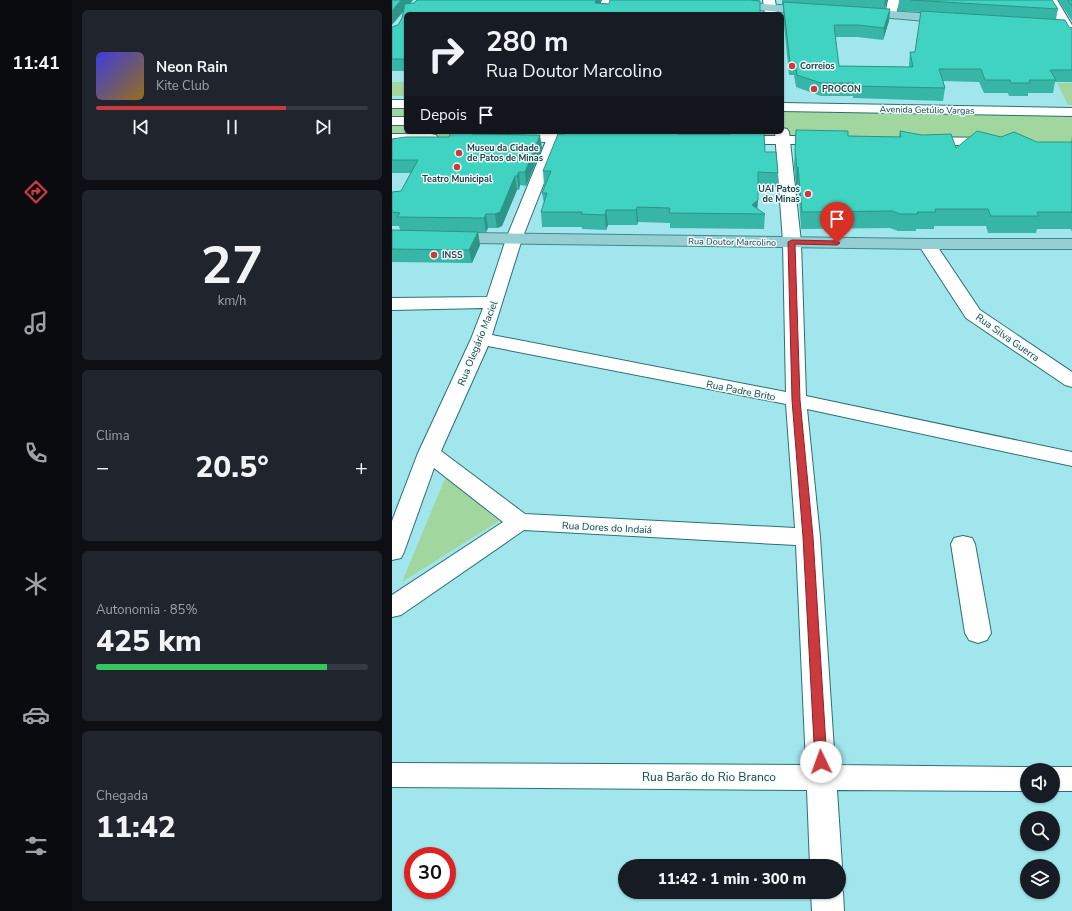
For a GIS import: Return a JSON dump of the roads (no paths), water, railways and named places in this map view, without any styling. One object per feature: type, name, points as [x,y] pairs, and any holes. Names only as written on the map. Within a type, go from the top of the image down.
[{"type":"main road","points":[[722,5],[827,11]]},
{"type":"main road","points":[[851,13],[963,20]]},
{"type":"main road","points":[[1051,26],[1070,30]]},
{"type":"main road","name":"Rua Doutor Marcolino","points":[[392,237],[927,244],[1072,244]]},
{"type":"street","points":[[604,12],[608,0]]},
{"type":"street","points":[[891,15],[894,0]]},
{"type":"street","points":[[1051,0],[1070,30]]},
{"type":"street","name":"Avenida Getúlio Vargas","points":[[784,107],[1072,112]]},
{"type":"street","points":[[392,122],[404,122]]},
{"type":"street","points":[[498,138],[556,135],[601,139]]},
{"type":"street","name":"Rua Olegário Maciel","points":[[392,552],[396,516],[429,453],[480,339],[494,302],[514,239],[556,135]]},
{"type":"street","points":[[392,138],[436,136]]},
{"type":"street","points":[[718,139],[782,136],[837,140]]},
{"type":"street","points":[[782,136],[792,242],[796,400],[808,537],[826,859]]},
{"type":"street","points":[[908,141],[1009,142]]},
{"type":"street","name":"Rua Silva Guerra","points":[[927,244],[973,314],[1072,381]]},
{"type":"street","points":[[392,304],[494,302]]},
{"type":"street","name":"Rua Padre Brito","points":[[480,339],[796,400],[1072,459]]},
{"type":"street","points":[[392,608],[519,522],[429,453]]},
{"type":"street","name":"Rua Dores do Indaiá","points":[[519,522],[808,537]]},
{"type":"street","points":[[963,544],[978,633]]},
{"type":"street","name":"Rua Barão do Rio Branco","points":[[392,775],[1020,778]]},
{"type":"street","points":[[1060,779],[1072,779]]},
{"type":"street","points":[[827,899],[828,911]]},
{"type":"place","name":"Correios","points":[[792,66]]},
{"type":"place","name":"PROCON","points":[[814,89]]},
{"type":"place","name":"Museu da Cidade de Patos de Minas","points":[[459,153]]},
{"type":"place","name":"Teatro Municipal","points":[[457,167]]},
{"type":"place","name":"UAI Patos de Minas","points":[[808,194]]},
{"type":"place","name":"INSS","points":[[434,255]]}]
